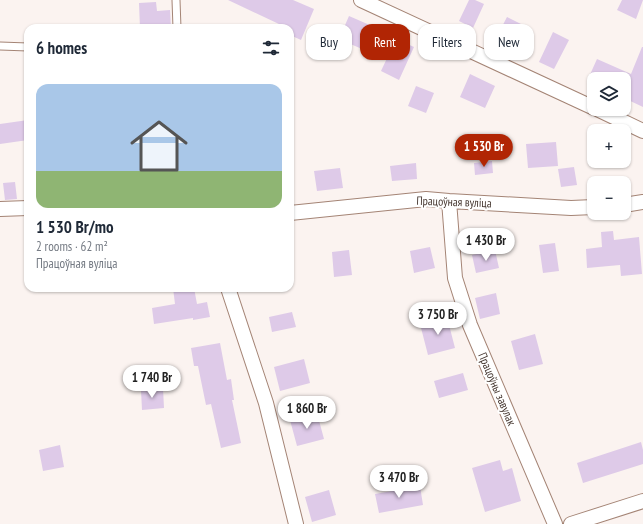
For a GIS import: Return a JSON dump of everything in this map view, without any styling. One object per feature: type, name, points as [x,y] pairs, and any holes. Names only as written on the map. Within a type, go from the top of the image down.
[{"type":"street","points":[[361,0],[587,105]]},
{"type":"street","points":[[612,116],[643,131]]},
{"type":"street","name":"Працоўная вуліца","points":[[294,213],[426,199],[571,208],[587,207]]},
{"type":"street","name":"Працоўны завулак","points":[[449,201],[455,278],[470,325],[555,524]]},
{"type":"street","points":[[631,204],[643,202]]},
{"type":"street","points":[[0,209],[24,208]]},
{"type":"street","points":[[229,292],[266,403],[296,524]]},
{"type":"street","points":[[571,524],[643,501]]},
{"type":"lane","points":[[176,0],[177,24]]},
{"type":"lane","points":[[0,46],[24,47]]},
{"type":"building","points":[[228,0],[293,0],[314,9],[308,24],[306,24],[306,28],[301,40],[294,37],[294,24],[279,24]]},
{"type":"building","points":[[469,0],[475,0],[484,4],[475,24],[465,24],[459,21]]},
{"type":"building","points":[[622,0],[643,0],[636,19],[617,10]]},
{"type":"building","points":[[156,2],[157,11],[170,10],[171,24],[140,24],[139,3]]},
{"type":"building","points":[[349,16],[367,24],[360,24],[360,48],[352,45],[352,24],[346,24]]},
{"type":"building","points":[[507,17],[521,24],[503,24]]},
{"type":"building","points":[[553,32],[569,40],[554,69],[539,62]]},
{"type":"building","points":[[410,45],[414,47],[410,56]]},
{"type":"building","points":[[643,47],[643,107],[631,101],[631,74]]},
{"type":"building","points":[[597,59],[626,72],[591,72]]},
{"type":"building","points":[[386,60],[408,60],[399,80],[381,71]]},
{"type":"building","points":[[470,74],[495,86],[485,108],[460,97]]},
{"type":"building","points":[[416,86],[434,93],[426,113],[408,106]]},
{"type":"building","points":[[24,121],[24,141],[0,144],[0,124]]},
{"type":"building","points":[[556,142],[558,166],[528,168],[526,144]]},
{"type":"building","points":[[492,161],[493,173],[475,175],[474,163]]},
{"type":"building","points":[[416,163],[417,179],[392,181],[390,166]]},
{"type":"building","points":[[574,167],[577,185],[561,187],[558,169]]},
{"type":"building","points":[[340,168],[343,188],[317,191],[314,171]]},
{"type":"building","points":[[15,182],[17,199],[5,200],[3,183]]},
{"type":"building","points":[[613,231],[614,240],[639,237],[642,274],[621,276],[620,265],[587,268],[586,249],[602,247],[601,232]]},
{"type":"building","points":[[555,243],[559,271],[543,273],[539,245]]},
{"type":"building","points":[[430,247],[435,268],[414,273],[410,251]]},
{"type":"building","points":[[349,250],[352,275],[334,277],[332,252]]},
{"type":"building","points":[[495,250],[499,268],[476,273],[472,255]]},
{"type":"building","points":[[174,292],[195,292],[197,304],[207,302],[210,317],[154,324],[152,308],[175,304]]},
{"type":"building","points":[[496,293],[500,314],[480,319],[475,298]]},
{"type":"building","points":[[292,312],[296,327],[272,332],[269,317]]},
{"type":"building","points":[[447,317],[455,348],[428,355],[420,324]]},
{"type":"building","points":[[535,334],[543,364],[519,370],[511,341]]},
{"type":"building","points":[[220,343],[227,380],[231,379],[234,400],[232,400],[241,443],[221,448],[211,404],[206,405],[198,366],[194,366],[191,348]]},
{"type":"building","points":[[304,359],[310,383],[280,391],[274,367]]},
{"type":"building","points":[[463,373],[468,390],[439,398],[434,381]]},
{"type":"building","points":[[163,388],[164,408],[142,410],[141,390]]},
{"type":"building","points":[[317,413],[324,439],[297,446],[290,420]]},
{"type":"building","points":[[641,442],[643,450],[643,464],[583,483],[577,463]]},
{"type":"building","points":[[60,445],[64,467],[43,471],[39,450]]},
{"type":"building","points":[[500,460],[503,471],[512,468],[521,501],[485,512],[472,468]]},
{"type":"building","points":[[420,486],[423,505],[379,513],[375,494]]},
{"type":"building","points":[[329,490],[336,515],[312,522],[305,497]]}]
